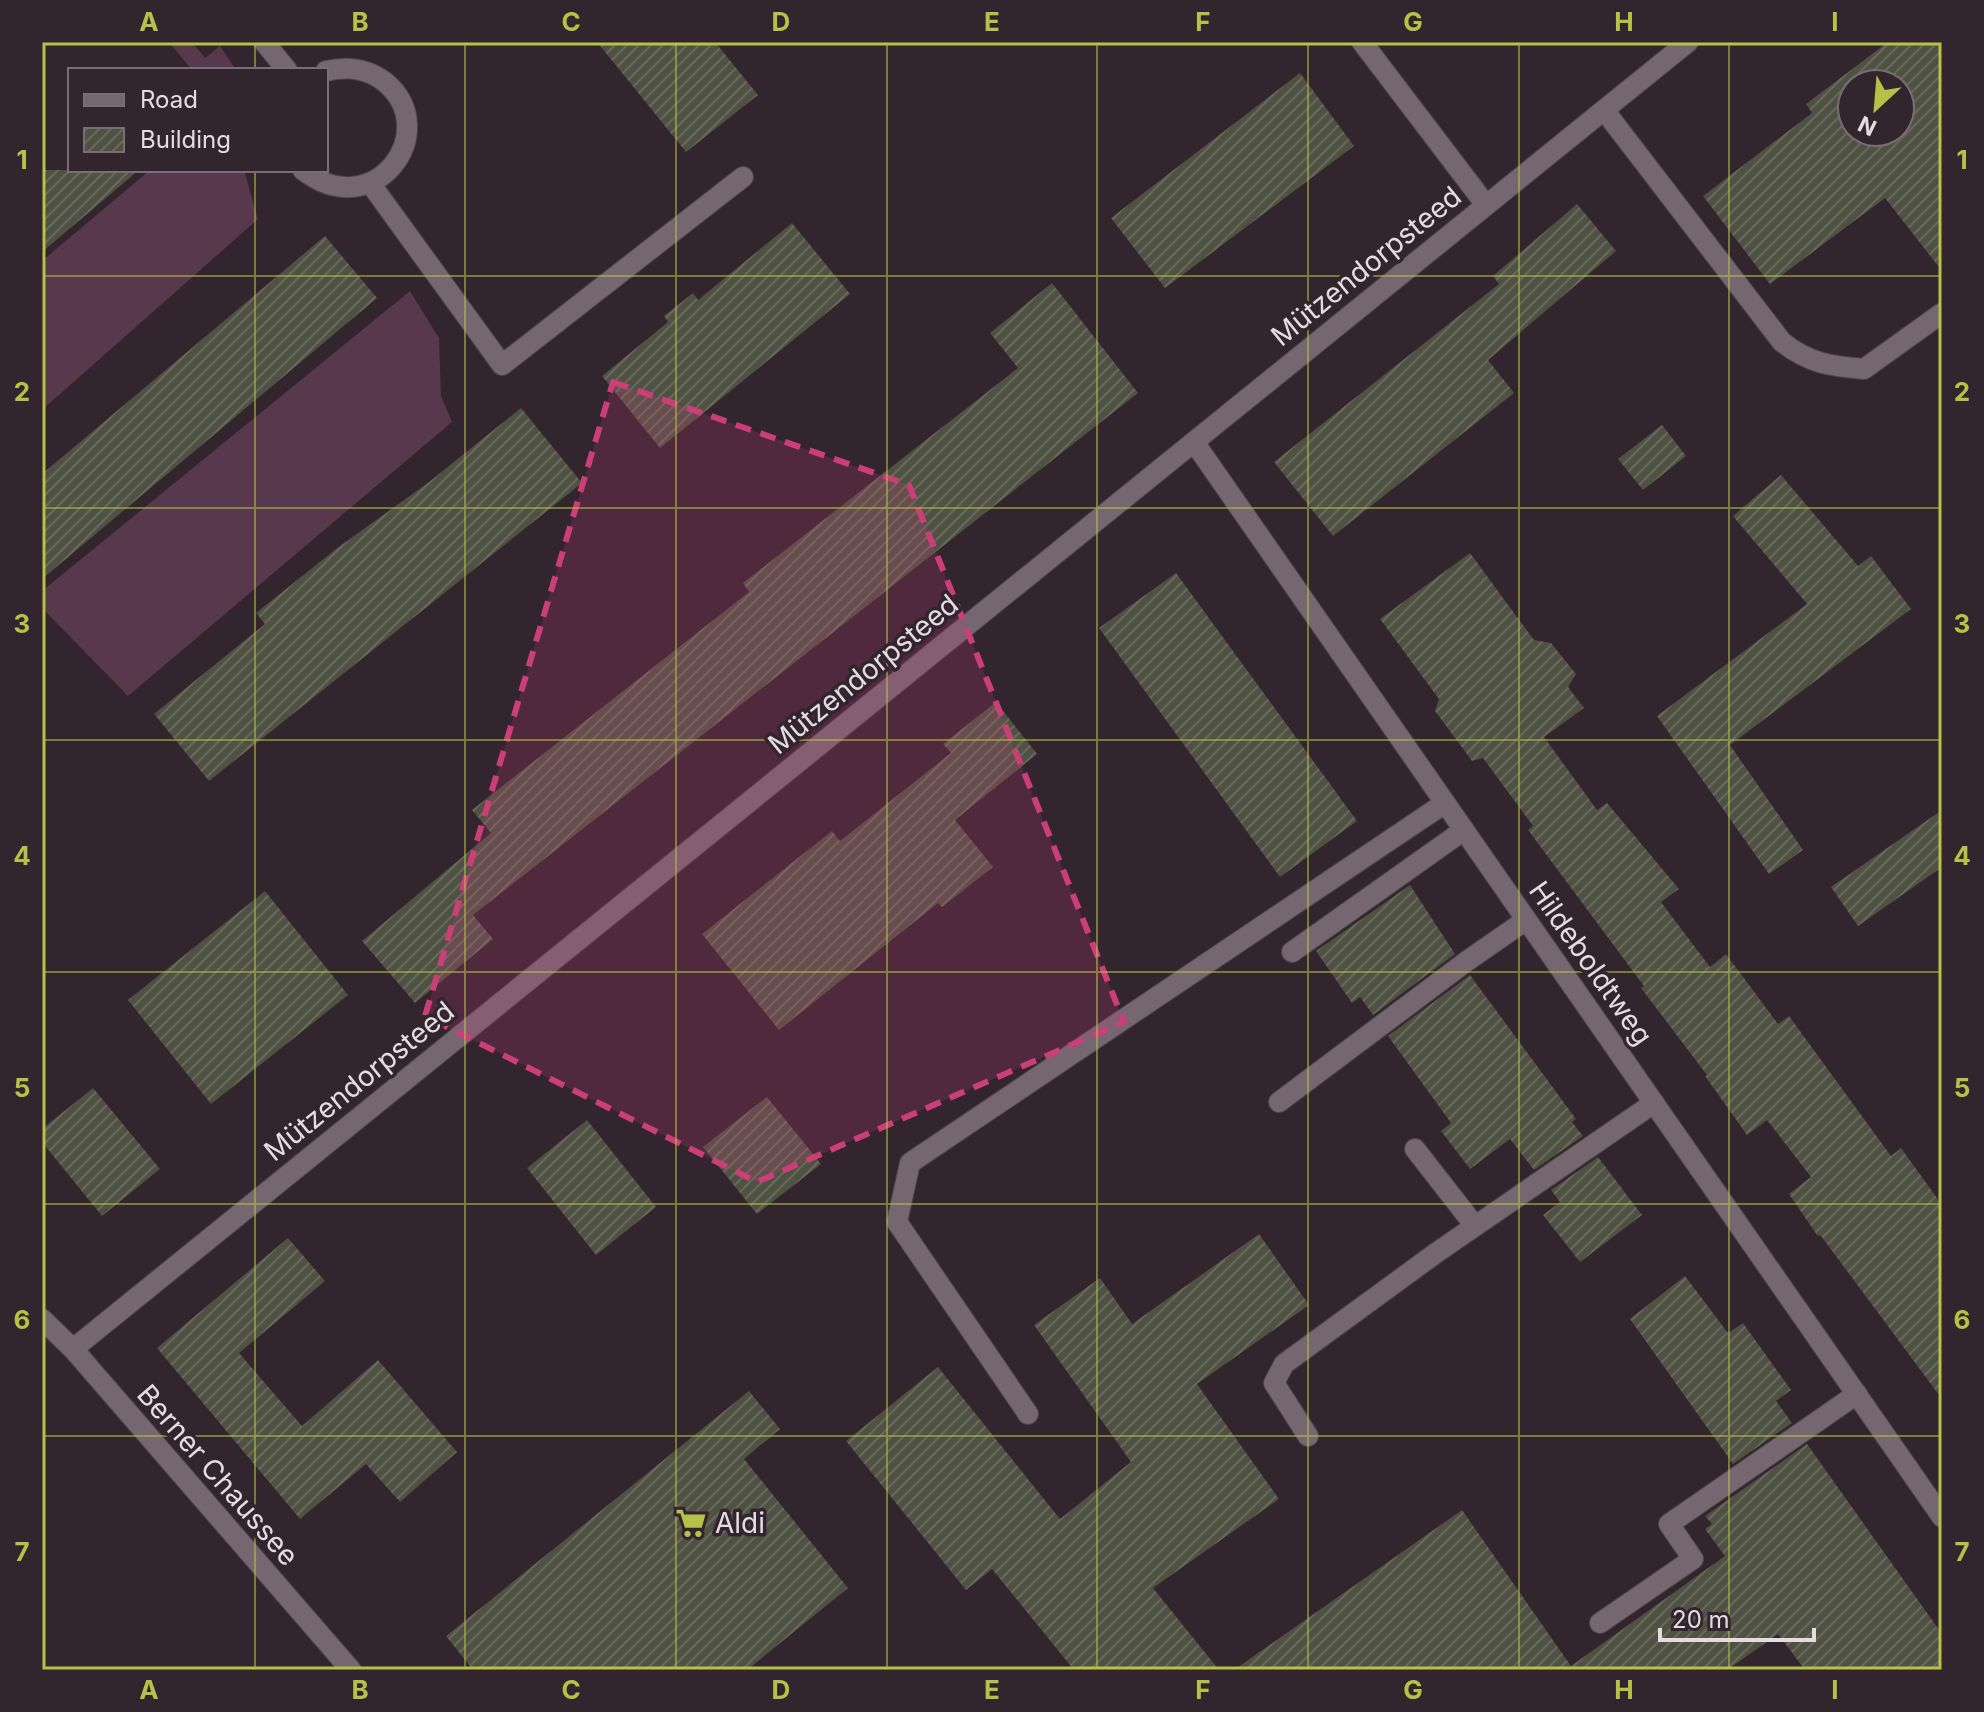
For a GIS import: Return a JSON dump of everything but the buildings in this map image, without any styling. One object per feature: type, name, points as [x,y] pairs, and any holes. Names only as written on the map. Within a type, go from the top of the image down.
[{"type":"street","points":[[264,42],[285,68]]},
{"type":"street","points":[[1362,42],[1486,205]]},
{"type":"street","name":"Mützendorpsteed","points":[[73,1349],[1688,42]]},
{"type":"street","points":[[306,172],[330,186],[346,188],[370,183],[388,171],[404,144],[405,116],[401,102],[390,87],[376,75],[359,69],[328,71]]},
{"type":"street","points":[[1604,110],[1782,342],[1797,354],[1824,365],[1864,369],[1942,313]]},
{"type":"street","points":[[370,183],[502,365],[743,177]]},
{"type":"street","name":"Hildeboldtweg","points":[[1194,442],[1942,1517]]},
{"type":"street","points":[[1028,1414],[897,1222],[910,1163],[1445,803]]},
{"type":"street","points":[[1292,952],[1464,830]]},
{"type":"street","points":[[1279,1102],[1526,920]]},
{"type":"street","points":[[1308,1436],[1274,1383],[1284,1364],[1475,1226],[1654,1103]]},
{"type":"street","points":[[1415,1149],[1475,1226]]},
{"type":"street","name":"Berner Chaussee","points":[[42,1319],[73,1349],[351,1670]]},
{"type":"street","points":[[1600,1623],[1693,1559],[1669,1524],[1857,1394]]},
{"type":"highlighted area","points":[[613,382],[909,485],[1124,1022],[757,1182],[425,1016]]},
{"type":"shaded area","points":[[169,42],[192,42],[205,58],[220,46],[235,68],[190,68]]},
{"type":"shaded area","points":[[148,172],[245,172],[258,219],[42,410],[42,261]]},
{"type":"shaded area","points":[[410,291],[439,338],[441,396],[452,422],[128,696],[42,608],[42,591]]},
{"type":"place","name":"Aldi","points":[[691,1523]]}]
